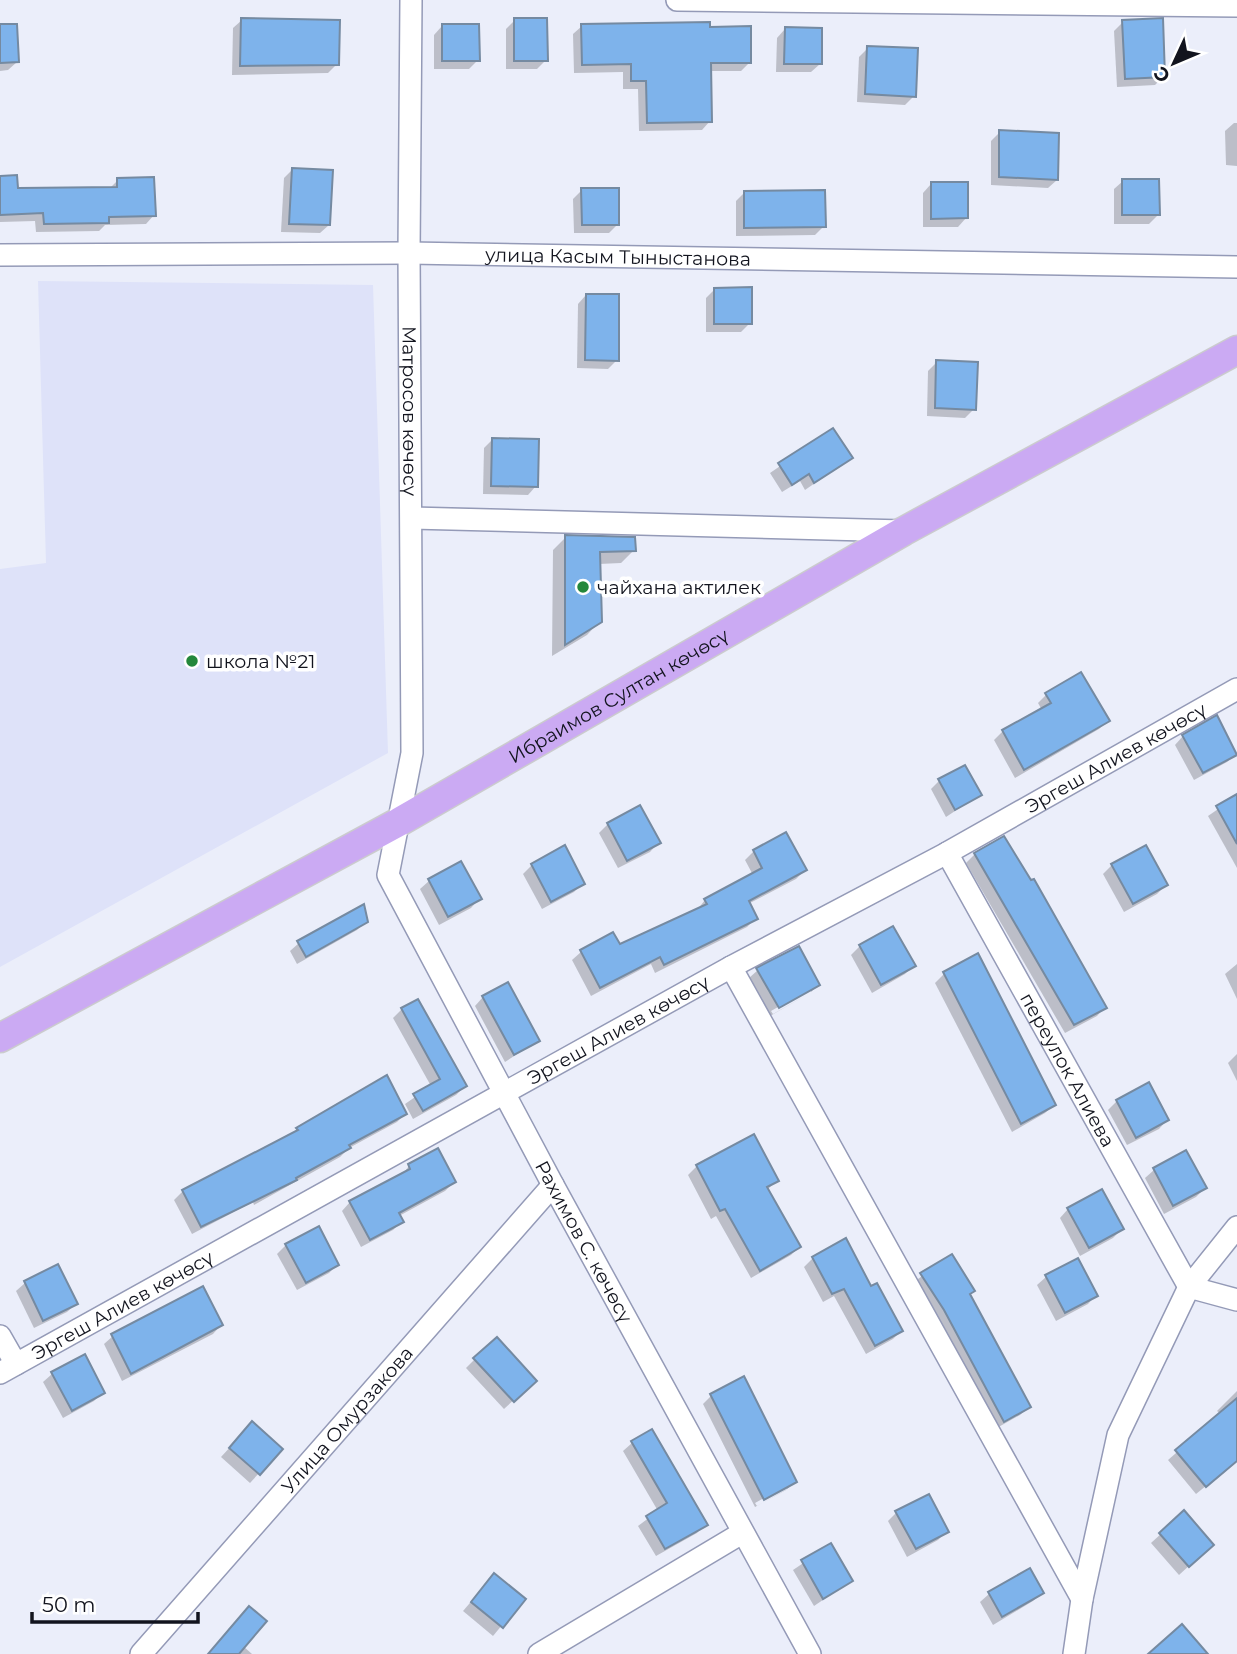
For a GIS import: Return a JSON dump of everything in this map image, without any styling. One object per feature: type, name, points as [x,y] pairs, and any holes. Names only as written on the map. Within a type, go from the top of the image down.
[{"type":"main road","name":"Ибраимов Султан көчөсү","points":[[0,1038],[399,821],[904,531],[1237,350]]},
{"type":"street","name":"Матросов көчөсү","points":[[399,821],[412,753],[408,253],[411,0]]},
{"type":"street","points":[[677,0],[1237,6]]},
{"type":"street","name":"улица Касым Тыныстанова","points":[[0,255],[408,253],[1237,267]]},
{"type":"street","points":[[412,518],[904,531]]},
{"type":"street","name":"Эргеш Алиев көчөсү","points":[[8,1369],[732,967],[947,853],[1237,689]]},
{"type":"street","name":"Рахимов С. көчөсү","points":[[399,821],[387,875],[810,1654]]},
{"type":"street","name":"переулок Алиева","points":[[947,853],[1189,1287]]},
{"type":"street","points":[[732,967],[1082,1599]]},
{"type":"street","name":"Улица Омурзакова","points":[[141,1654],[553,1185]]},
{"type":"street","points":[[1074,1654],[1082,1599],[1118,1435],[1189,1287],[1237,1227]]},
{"type":"street","points":[[1189,1287],[1237,1300]]},
{"type":"street","points":[[0,1336],[8,1369]]},
{"type":"street","points":[[539,1654],[742,1533]]},
{"type":"shaded area","name":"школа №21","points":[[38,281],[373,285],[388,753],[0,967],[0,569],[46,563]]},
{"type":"building","points":[[241,18],[340,20],[339,65],[240,66]]},
{"type":"building","points":[[514,18],[547,18],[548,61],[514,61]]},
{"type":"building","points":[[1163,18],[1165,77],[1125,79],[1122,20]]},
{"type":"building","points":[[710,22],[710,27],[751,26],[751,63],[711,63],[712,122],[647,123],[646,81],[631,81],[631,64],[582,65],[581,24]]},
{"type":"building","points":[[0,24],[17,24],[19,62],[0,63]]},
{"type":"building","points":[[442,24],[479,24],[480,61],[442,61]]},
{"type":"building","points":[[785,27],[822,28],[822,64],[784,64]]},
{"type":"building","points":[[867,46],[918,48],[916,97],[865,94]]},
{"type":"building","points":[[999,130],[1059,133],[1058,180],[999,177]]},
{"type":"building","points":[[292,168],[333,170],[330,225],[289,224]]},
{"type":"building","points":[[17,175],[18,188],[117,187],[117,178],[154,177],[156,216],[109,217],[109,223],[44,224],[43,213],[0,215],[0,176]]},
{"type":"building","points":[[1122,179],[1159,179],[1160,215],[1122,215]]},
{"type":"building","points":[[931,182],[968,182],[968,218],[931,219]]},
{"type":"building","points":[[581,188],[619,188],[619,225],[582,225]]},
{"type":"building","points":[[825,190],[826,227],[744,228],[744,191]]},
{"type":"building","points":[[752,287],[752,324],[714,324],[714,288]]},
{"type":"building","points":[[586,294],[619,294],[619,361],[585,360]]},
{"type":"building","points":[[936,360],[978,362],[976,410],[935,408]]},
{"type":"building","points":[[833,428],[853,458],[814,483],[809,474],[792,485],[778,463]]},
{"type":"building","points":[[492,438],[539,439],[538,487],[491,486]]},
{"type":"building","name":"чайхана актилек","points":[[565,535],[635,537],[636,551],[600,552],[602,622],[565,645]]},
{"type":"building","points":[[1081,672],[1110,721],[1024,770],[1002,730],[1051,703],[1045,693]]},
{"type":"building","points":[[1217,715],[1237,755],[1203,773],[1182,735]]},
{"type":"building","points":[[965,765],[982,795],[955,810],[938,779]]},
{"type":"building","points":[[1237,794],[1237,844],[1216,806]]},
{"type":"building","points":[[640,805],[661,843],[627,861],[607,823]]},
{"type":"building","points":[[786,832],[807,870],[749,901],[758,919],[664,965],[660,957],[600,988],[580,950],[613,932],[620,944],[707,904],[704,899],[762,868],[753,850]]},
{"type":"building","points":[[1004,836],[1031,880],[1034,879],[1107,1008],[1074,1025],[974,853]]},
{"type":"building","points":[[565,845],[585,884],[551,902],[531,864]]},
{"type":"building","points":[[1146,845],[1168,885],[1133,904],[1111,864]]},
{"type":"building","points":[[461,861],[482,899],[448,917],[428,879]]},
{"type":"building","points":[[364,904],[368,922],[306,957],[297,941]]},
{"type":"building","points":[[893,926],[916,966],[881,985],[859,945]]},
{"type":"building","points":[[799,946],[820,985],[779,1008],[756,968]]},
{"type":"building","points":[[978,953],[1056,1105],[1021,1124],[943,972]]},
{"type":"building","points":[[508,982],[540,1041],[514,1055],[482,996]]},
{"type":"building","points":[[418,999],[467,1086],[423,1111],[413,1094],[440,1079],[401,1008]]},
{"type":"building","points":[[387,1075],[407,1114],[349,1145],[351,1148],[296,1178],[297,1180],[201,1227],[182,1190],[298,1130],[296,1128]]},
{"type":"building","points":[[1149,1082],[1169,1120],[1136,1138],[1116,1100]]},
{"type":"building","points":[[754,1134],[779,1181],[767,1187],[801,1247],[760,1271],[725,1209],[720,1211],[696,1165]]},
{"type":"building","points":[[438,1148],[456,1182],[399,1213],[404,1222],[370,1240],[349,1201],[410,1169],[408,1164]]},
{"type":"building","points":[[1186,1150],[1207,1188],[1173,1206],[1153,1168]]},
{"type":"building","points":[[1102,1189],[1124,1229],[1089,1248],[1067,1208]]},
{"type":"building","points":[[319,1226],[339,1265],[306,1283],[285,1244]]},
{"type":"building","points":[[846,1238],[871,1286],[877,1283],[903,1331],[875,1346],[844,1289],[832,1294],[812,1257]]},
{"type":"building","points":[[952,1254],[975,1291],[970,1294],[1031,1407],[1004,1422],[944,1310],[920,1273]]},
{"type":"building","points":[[1078,1258],[1098,1296],[1065,1313],[1045,1275]]},
{"type":"building","points":[[58,1264],[78,1304],[43,1321],[24,1281]]},
{"type":"building","points":[[203,1286],[223,1325],[131,1374],[111,1334]]},
{"type":"building","points":[[497,1337],[537,1381],[514,1402],[473,1358]]},
{"type":"building","points":[[85,1354],[105,1393],[72,1411],[51,1372]]},
{"type":"building","points":[[744,1376],[797,1482],[764,1500],[710,1394]]},
{"type":"building","points":[[1237,1398],[1237,1461],[1206,1487],[1175,1450]]},
{"type":"building","points":[[252,1421],[283,1449],[260,1475],[229,1448]]},
{"type":"building","points":[[652,1429],[708,1525],[665,1549],[646,1516],[667,1503],[631,1441]]},
{"type":"building","points":[[929,1494],[949,1532],[916,1549],[895,1511]]},
{"type":"building","points":[[1184,1510],[1214,1545],[1189,1567],[1159,1533]]},
{"type":"building","points":[[831,1543],[853,1581],[823,1599],[801,1560]]},
{"type":"building","points":[[1030,1568],[1044,1593],[1002,1617],[988,1592]]},
{"type":"building","points":[[494,1573],[526,1599],[503,1628],[471,1602]]},
{"type":"building","points":[[249,1606],[267,1621],[239,1654],[208,1654]]},
{"type":"building","points":[[1182,1624],[1208,1654],[1148,1654]]},
{"type":"place","name":"чайхана актилек","points":[[583,587]]},
{"type":"place","name":"школа №21","points":[[192,661]]}]
